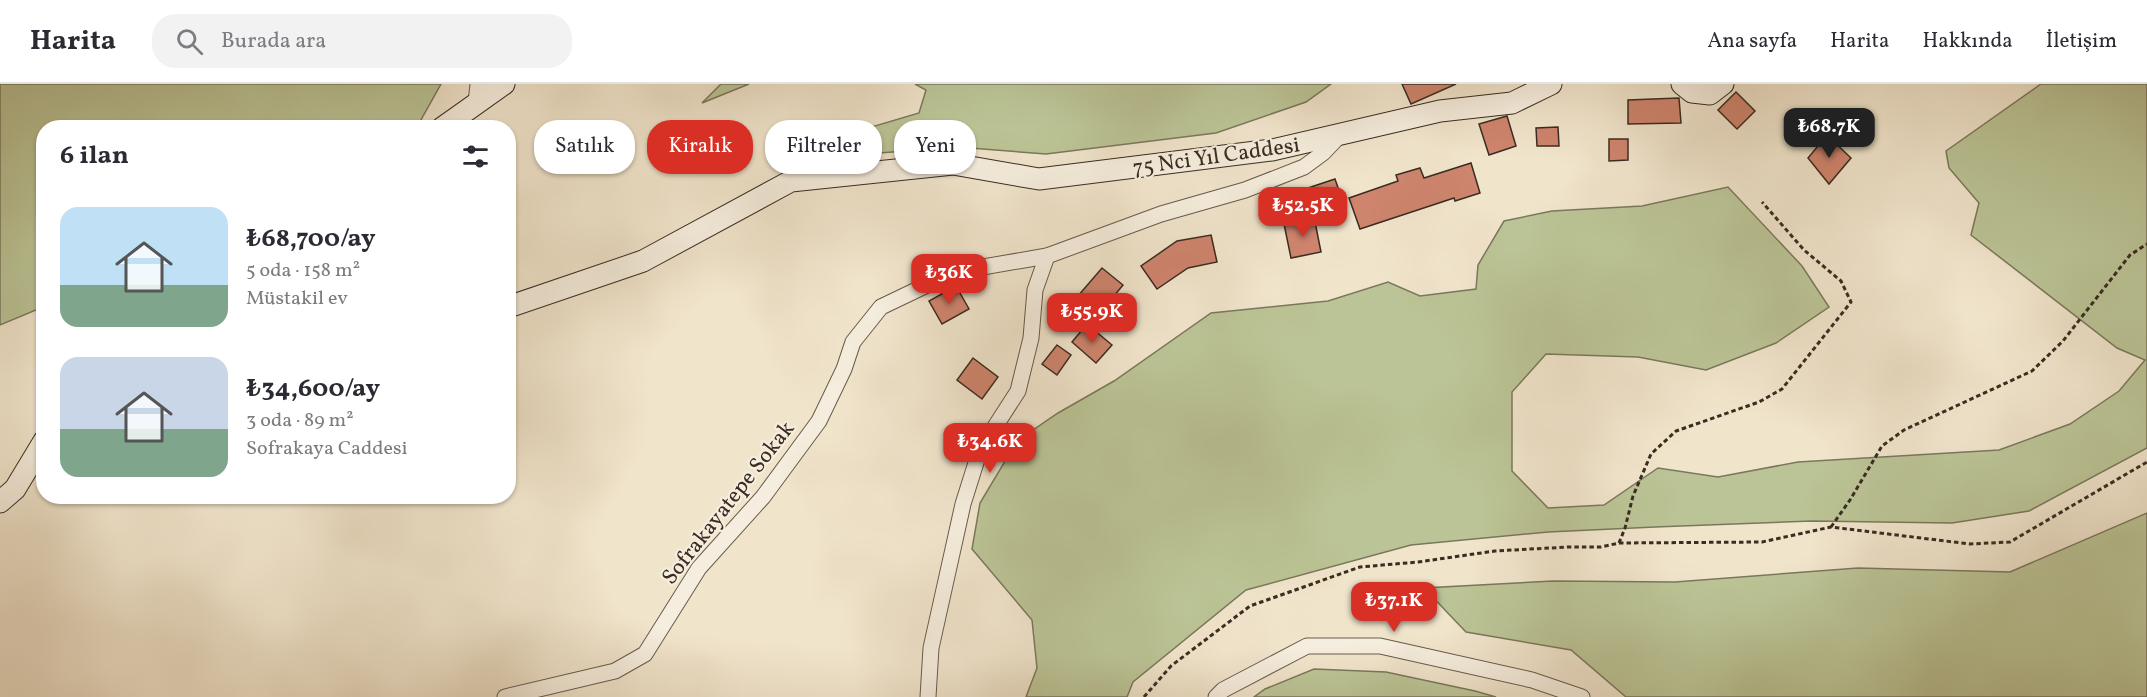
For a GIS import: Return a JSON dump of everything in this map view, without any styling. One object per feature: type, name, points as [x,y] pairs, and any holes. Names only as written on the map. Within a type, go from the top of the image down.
[{"type":"street","points":[[450,120],[477,93],[504,84]]},
{"type":"street","name":"75 Nci Yıl Caddesi","points":[[516,305],[643,261],[791,181],[953,164],[1039,179],[1272,150],[1440,111],[1512,104],[1551,84]]},
{"type":"street","points":[[1682,84],[1692,92],[1710,94],[1723,84]]},
{"type":"street","name":"Sofrakayatepe Sokak","points":[[505,697],[615,671],[645,654],[699,568],[763,497],[819,421],[844,369],[853,342],[881,307],[954,272],[1047,256],[1161,214],[1245,190],[1304,167],[1323,153],[1342,134]]},
{"type":"street","points":[[928,697],[931,648],[963,504],[980,450],[1018,391],[1031,338],[1035,290],[1047,256]]},
{"type":"street","points":[[0,502],[15,489],[36,454]]},
{"type":"street","points":[[1216,697],[1223,690],[1307,646],[1380,646],[1532,680],[1582,697]]},
{"type":"path","points":[[1619,543],[1633,496],[1651,454],[1676,431],[1759,402],[1782,389],[1851,302],[1841,282],[1803,250],[1762,202]]},
{"type":"path","points":[[1831,527],[1851,500],[1882,446],[1904,430],[2032,371],[2063,341],[2130,255],[2147,244]]},
{"type":"path","points":[[1144,697],[1171,666],[1250,606],[1360,567],[1418,562],[1495,551],[1601,547],[1619,543],[1762,542],[1831,527],[1970,544],[2010,542],[2147,462]]},
{"type":"green space","points":[[0,84],[441,84],[421,120],[36,120],[36,310],[0,325]]},
{"type":"green space","points":[[721,84],[749,84],[702,103]]},
{"type":"green space","points":[[915,84],[1331,84],[1306,102],[1216,133],[1046,154],[976,148],[976,120],[895,120],[919,113],[926,90]]},
{"type":"green space","points":[[2041,84],[2147,84],[2147,448],[2029,511],[1952,523],[1812,521],[1655,527],[1548,532],[1411,545],[1246,590],[1133,682],[1127,697],[1026,697],[1037,668],[1032,620],[972,549],[980,503],[1017,441],[1058,413],[1114,381],[1211,313],[1328,301],[1388,282],[1420,296],[1476,289],[1478,265],[1504,221],[1552,211],[1642,206],[1728,187],[1802,266],[1829,307],[1776,343],[1706,370],[1638,357],[1546,354],[1512,392],[1512,471],[1548,508],[1604,505],[1658,468],[1718,477],[1798,462],[1999,450],[2070,424],[2119,391],[2145,360],[2117,348],[1971,235],[1979,203],[1949,168],[1946,151]]},
{"type":"green space","points":[[894,120],[894,152],[882,153],[882,124]]},
{"type":"green space","points":[[2147,513],[2147,697],[1626,697],[1571,650],[1466,632],[1424,588],[1553,581],[1675,582],[1858,568],[2010,572]]},
{"type":"green space","points":[[1314,669],[1386,672],[1496,697],[1254,697],[1265,689]]},
{"type":"building","points":[[1402,84],[1456,84],[1411,104]]},
{"type":"building","points":[[1736,92],[1755,111],[1737,129],[1718,110]]},
{"type":"building","points":[[1679,98],[1681,123],[1628,124],[1628,100]]},
{"type":"building","points":[[1507,116],[1516,146],[1489,155],[1479,124]]},
{"type":"building","points":[[1558,127],[1559,146],[1537,146],[1536,128]]},
{"type":"building","points":[[1827,135],[1851,158],[1829,184],[1808,158]]},
{"type":"building","points":[[1609,139],[1628,139],[1628,160],[1609,161]]},
{"type":"building","points":[[1471,163],[1480,193],[1455,201],[1454,198],[1360,229],[1349,198],[1398,181],[1396,175],[1420,168],[1424,178]]},
{"type":"building","points":[[1335,179],[1344,205],[1315,215],[1305,189]]},
{"type":"building","points":[[1314,217],[1321,252],[1291,258],[1284,224]]},
{"type":"building","points":[[1211,235],[1217,262],[1188,268],[1157,289],[1141,266],[1177,241]]},
{"type":"building","points":[[1102,268],[1123,285],[1099,314],[1078,296]]},
{"type":"building","points":[[956,286],[969,309],[942,324],[929,301]]},
{"type":"building","points":[[1087,324],[1112,345],[1096,363],[1072,342]]},
{"type":"building","points":[[1057,345],[1071,355],[1057,375],[1042,364]]},
{"type":"building","points":[[973,358],[998,377],[982,399],[957,380]]}]
